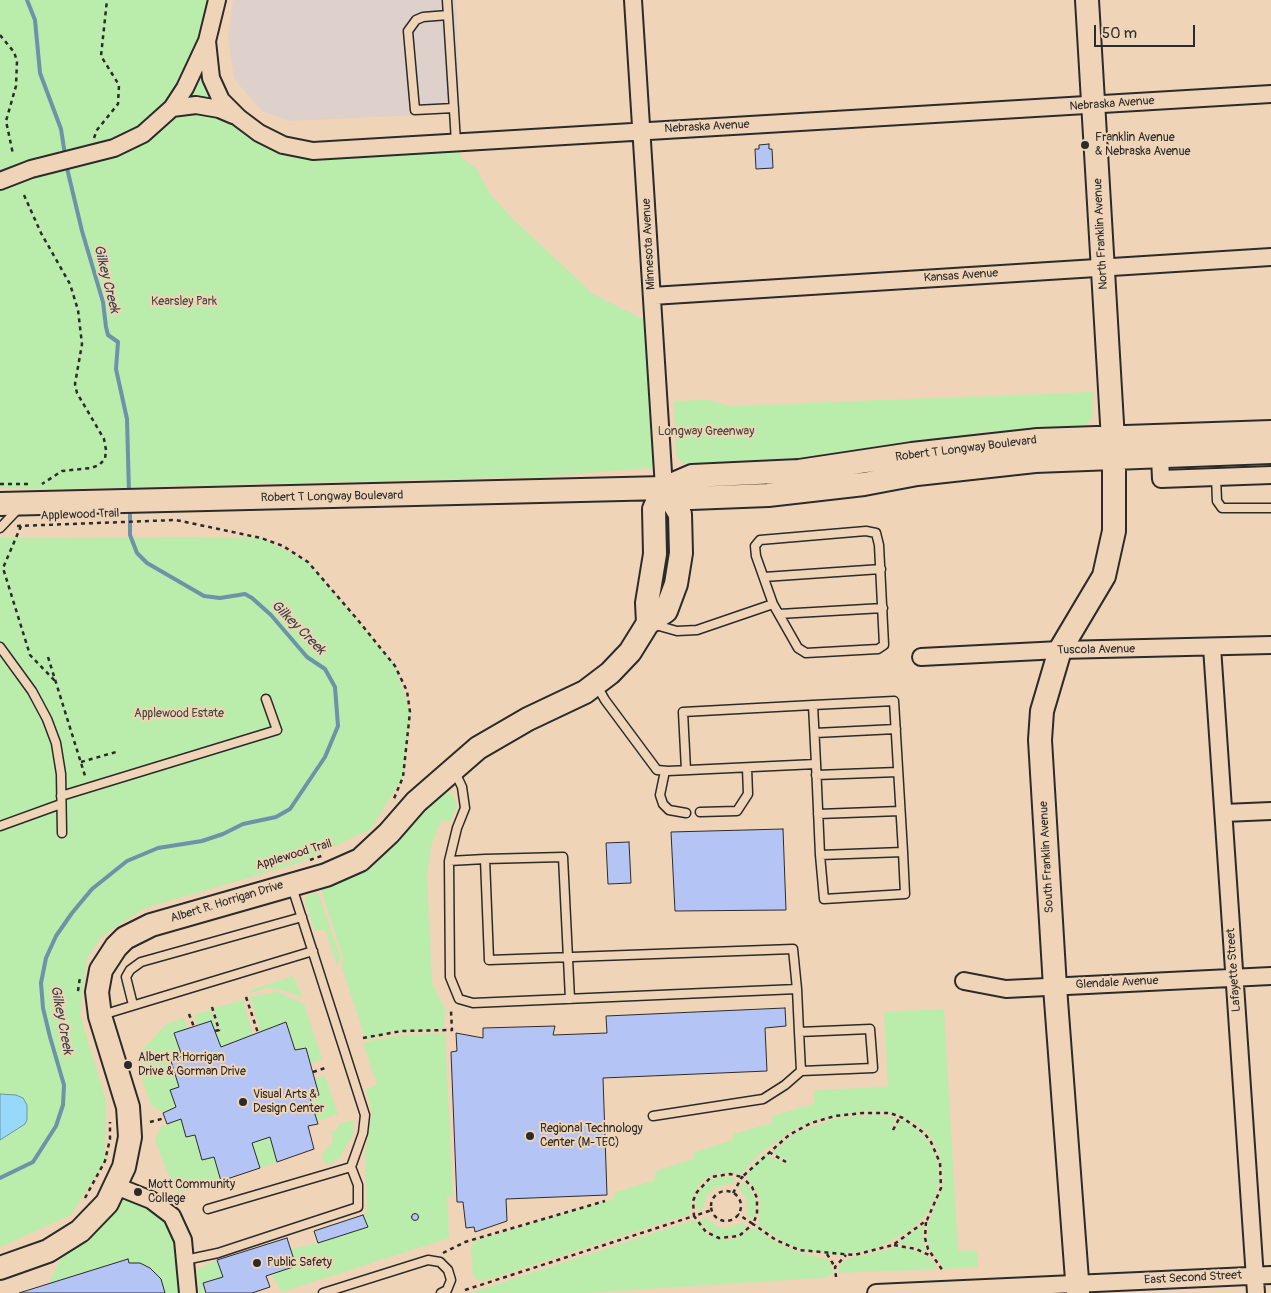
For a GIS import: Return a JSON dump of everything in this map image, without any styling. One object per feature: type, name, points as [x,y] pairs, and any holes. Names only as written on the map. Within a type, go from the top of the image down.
[{"type":"street","points":[[0,181],[31,169],[114,148],[143,134],[172,108],[194,72],[208,40],[217,0]]},
{"type":"street","name":"Minnesota Avenue","points":[[634,0],[664,488]]},
{"type":"street","name":"North Franklin Avenue","points":[[1087,0],[1113,447]]},
{"type":"street","name":"Nebraska Avenue","points":[[208,40],[211,78],[221,100],[238,118],[259,133],[283,145],[313,151],[1271,94]]},
{"type":"street","points":[[172,108],[196,105],[219,109],[238,118]]},
{"type":"street","name":"Kansas Avenue","points":[[652,296],[1271,257]]},
{"type":"street","name":"Robert T Longway Boulevard","points":[[1,519],[21,515],[130,512],[664,488],[692,476],[799,470],[984,445],[1113,447],[1271,432]]},
{"type":"street","name":"Robert T Longway Boulevard","points":[[1113,447],[1160,456],[1271,452]]},
{"type":"street","name":"South Franklin Avenue","points":[[1078,1289],[1055,987],[1040,740],[1042,711],[1060,650],[1104,576],[1114,531],[1113,447]]},
{"type":"street","points":[[1160,456],[1161,478],[1271,475]]},
{"type":"street","name":"Albert R. Horrigan Drive","points":[[0,1268],[48,1251],[80,1231],[107,1203],[116,1186],[128,1152],[130,1137],[128,1108],[100,1016],[97,982],[108,958],[125,938],[151,925],[291,883],[326,875],[360,860],[375,848],[416,802],[487,742],[528,719],[570,700],[596,684],[622,663],[648,623],[666,611],[679,570],[680,514],[664,488]]},
{"type":"street","name":"Tuscola Avenue","points":[[921,657],[1060,650],[1271,645]]},
{"type":"street","name":"Lafayette Street","points":[[1212,647],[1235,977],[1263,1275],[1256,1293]]},
{"type":"street","points":[[1224,813],[1271,811]]},
{"type":"street","name":"Glendale Avenue","points":[[964,982],[1006,989],[1271,976]]},
{"type":"street","points":[[116,1186],[151,1200],[172,1216],[180,1230],[188,1293]]},
{"type":"street","name":"East Second Street","points":[[876,1293],[1078,1289],[1263,1275]]},
{"type":"lane","points":[[447,0],[456,142]]},
{"type":"lane","points":[[448,15],[423,17],[416,20],[408,31],[415,110],[454,108]]},
{"type":"lane","points":[[1216,477],[1217,501],[1222,508],[1271,508]]},
{"type":"lane","points":[[866,531],[876,533],[881,569],[884,646],[878,649],[806,653],[798,648],[773,604],[764,577],[755,546],[760,540],[866,531]]},
{"type":"lane","points":[[764,577],[881,569]]},
{"type":"lane","points":[[648,623],[677,631],[698,630],[773,604]]},
{"type":"lane","points":[[779,614],[883,608]]},
{"type":"lane","points":[[0,647],[32,691],[47,718],[56,743],[61,774],[62,833]]},
{"type":"lane","points":[[596,684],[605,700],[657,770],[816,764]]},
{"type":"lane","points":[[0,826],[89,788],[276,730],[266,699]]},
{"type":"lane","points":[[686,770],[683,712],[814,705],[894,701],[905,894],[824,899],[820,855],[814,705]]},
{"type":"lane","points":[[815,733],[896,729]]},
{"type":"lane","points":[[700,812],[737,810],[748,794],[747,768]]},
{"type":"lane","points":[[453,769],[462,787],[465,808],[457,828],[449,861],[450,977],[460,999],[473,1003],[797,989]]},
{"type":"lane","points":[[665,771],[660,795],[663,804],[669,810],[686,813]]},
{"type":"lane","points":[[816,774],[898,772]]},
{"type":"lane","points":[[818,814],[900,811]]},
{"type":"lane","points":[[820,855],[903,852]]},
{"type":"lane","points":[[449,861],[563,857],[570,999]]},
{"type":"lane","points":[[485,859],[489,960],[793,949],[801,1071]]},
{"type":"lane","points":[[185,1260],[218,1253],[358,1207],[358,1185],[352,1167],[363,1133],[365,1115],[291,883]]},
{"type":"lane","points":[[133,1005],[126,977],[130,970],[141,962],[302,916]]},
{"type":"lane","points":[[100,1016],[313,950]]},
{"type":"lane","points":[[653,1116],[763,1098],[785,1085],[801,1071],[873,1068],[870,1028],[799,1032]]},
{"type":"lane","points":[[208,1209],[352,1167]]},
{"type":"lane","points":[[323,1293],[428,1260],[440,1262],[448,1270],[451,1280],[447,1290],[441,1293]]},
{"type":"path","points":[[93,142],[97,130],[118,104],[119,85],[100,56],[106,0]]},
{"type":"path","points":[[0,35],[14,52],[17,61],[16,86],[6,121],[13,154]]},
{"type":"path","points":[[0,484],[42,484],[62,471],[90,468],[99,465],[105,460],[106,450],[104,439],[77,393],[75,384],[82,344],[78,310],[70,284],[41,233],[24,195]]},
{"type":"path","name":"Applewood Trail","points":[[1,519],[21,515],[130,512],[261,538],[283,546],[308,562],[390,660],[407,691],[410,712],[403,777],[391,804]]},
{"type":"path","points":[[21,515],[2,568],[30,655],[56,682]]},
{"type":"path","points":[[48,657],[89,788]]},
{"type":"path","points":[[81,762],[116,752]]},
{"type":"path","name":"Applewood Trail","points":[[308,860],[326,854]]},
{"type":"path","points":[[78,996],[78,986],[81,977]]},
{"type":"path","points":[[246,997],[258,1033]]},
{"type":"path","points":[[212,1008],[219,1030],[215,1031]]},
{"type":"path","points":[[363,1038],[402,1031],[452,1030],[451,1011]]},
{"type":"path","points":[[189,1014],[194,1026]]},
{"type":"path","points":[[312,1072],[325,1068]]},
{"type":"path","points":[[733,1193],[742,1178],[769,1152],[789,1135],[811,1123],[835,1116],[863,1113],[890,1114],[900,1117],[924,1133],[932,1142],[940,1163],[941,1188],[927,1220],[925,1238],[931,1256],[942,1271]]},
{"type":"path","points":[[893,1130],[900,1117]]},
{"type":"path","points":[[84,1200],[105,1161],[110,1139],[110,1118]]},
{"type":"path","points":[[150,1122],[165,1118]]},
{"type":"path","points":[[769,1152],[786,1162]]},
{"type":"path","points":[[730,1174],[742,1178],[752,1187],[757,1198],[757,1214],[753,1224],[739,1236],[718,1238],[706,1232],[694,1216],[693,1201],[696,1192],[711,1177],[730,1174]]},
{"type":"path","points":[[724,1191],[733,1193],[740,1204],[738,1214],[726,1221],[717,1218],[712,1210],[712,1202],[716,1194],[724,1191]]},
{"type":"path","points":[[428,1260],[465,1242],[605,1201]]},
{"type":"path","points":[[465,1290],[712,1210]]},
{"type":"path","points":[[738,1214],[776,1240],[799,1250],[846,1255],[854,1255],[893,1245],[927,1220]]},
{"type":"path","points":[[893,1245],[916,1249],[931,1256]]},
{"type":"path","points":[[826,1253],[835,1267],[836,1277]]},
{"type":"path","points":[[835,1267],[846,1255]]},
{"type":"shaded area","points":[[233,0],[456,0],[460,113],[288,121],[262,111],[234,79],[228,37]]},
{"type":"green space","name":"Kearsley Park","points":[[0,0],[214,0],[207,41],[221,100],[283,145],[456,142],[462,158],[477,169],[490,194],[515,221],[593,294],[639,317],[654,322],[662,467],[536,477],[65,489],[0,488]]},
{"type":"green space","name":"Longway Greenway","points":[[1093,392],[1093,417],[1084,428],[987,432],[815,457],[684,464],[676,456],[674,401],[708,400],[729,406]]},
{"type":"green space","name":"Applewood Estate","points":[[0,538],[261,538],[308,562],[395,666],[410,712],[403,777],[371,829],[299,863],[145,908],[102,936],[87,958],[80,1015],[106,1100],[105,1161],[71,1215],[0,1247]]},
{"type":"green space","points":[[445,791],[453,795],[457,806],[450,822],[441,821],[431,846],[427,875],[432,983],[445,1009],[444,1029],[391,1032],[366,1040],[342,968],[343,958],[320,886],[434,796]]},
{"type":"green space","points":[[318,893],[340,957],[337,966],[325,929],[315,931],[305,902],[307,895]]},
{"type":"green space","points":[[293,976],[303,997],[282,990],[267,988],[250,993],[251,990]]},
{"type":"green space","points":[[277,992],[304,1004],[322,1059],[310,1063],[306,1048],[295,1050],[286,1022],[261,1032],[250,997]]},
{"type":"green space","points":[[243,1000],[253,1035],[221,1047],[215,1033],[220,1031],[214,1008]]},
{"type":"green space","points":[[944,1009],[958,1250],[977,1251],[978,1267],[945,1269],[930,1249],[927,1239],[928,1225],[941,1191],[943,1177],[939,1152],[931,1137],[917,1124],[897,1114],[873,1110],[818,1119],[794,1129],[760,1153],[741,1174],[718,1173],[705,1179],[698,1186],[692,1200],[690,1214],[483,1281],[475,1279],[471,1247],[475,1241],[614,1199],[614,1193],[655,1180],[655,1171],[694,1159],[694,1152],[733,1140],[733,1134],[772,1123],[772,1116],[814,1104],[814,1090],[888,1087],[884,1012]]},
{"type":"green space","points":[[211,1010],[217,1028],[214,1030],[211,1021],[198,1025],[194,1015]]},
{"type":"green space","points":[[184,1018],[188,1029],[174,1033],[182,1056],[176,1107],[163,1113],[151,1105],[137,1064],[141,1051],[168,1023]]},
{"type":"green space","points":[[445,1033],[453,1196],[447,1197],[449,1238],[282,1292],[271,1274],[296,1266],[291,1249],[318,1243],[368,1227],[363,1215],[367,1211],[365,1154],[372,1113],[366,1089],[377,1085],[363,1043],[392,1036]]},
{"type":"green space","points":[[325,1076],[338,1114],[317,1121],[310,1098],[314,1079]]},
{"type":"green space","points":[[876,1114],[897,1118],[892,1127],[894,1132],[899,1121],[903,1120],[915,1127],[927,1139],[936,1154],[940,1178],[938,1188],[929,1211],[911,1230],[875,1249],[838,1255],[803,1250],[785,1243],[758,1225],[760,1203],[758,1194],[746,1176],[764,1154],[786,1164],[785,1160],[772,1152],[795,1133],[836,1118]]},
{"type":"green space","points":[[181,1119],[186,1137],[195,1135],[202,1159],[214,1157],[221,1181],[178,1193],[174,1190],[155,1140],[161,1127]]},
{"type":"green space","points":[[354,1120],[353,1134],[339,1159],[326,1165],[322,1155],[333,1141],[331,1132],[337,1130],[339,1124]]},
{"type":"green space","points":[[270,1137],[277,1162],[260,1168],[252,1143]]},
{"type":"green space","points":[[721,1176],[735,1178],[733,1184],[723,1185],[714,1189],[707,1195],[703,1210],[697,1210],[695,1203],[699,1191],[708,1182]]},
{"type":"green space","points":[[744,1183],[750,1188],[756,1201],[753,1218],[747,1217],[747,1201],[740,1189],[740,1186]]},
{"type":"green space","points":[[128,1199],[150,1207],[164,1216],[177,1245],[180,1293],[165,1293],[161,1279],[150,1268],[140,1263],[129,1263],[128,1259],[48,1284],[61,1258],[88,1239],[120,1202]]},
{"type":"green space","points":[[705,1217],[719,1227],[726,1228],[744,1223],[747,1228],[738,1235],[721,1237],[713,1234],[702,1225],[700,1221]]},
{"type":"green space","points":[[695,1221],[708,1235],[728,1240],[737,1238],[756,1228],[778,1243],[798,1252],[829,1260],[834,1274],[822,1278],[582,1293],[470,1293]]},
{"type":"green space","points":[[924,1224],[923,1239],[927,1252],[912,1246],[897,1244]]},
{"type":"green space","points":[[898,1247],[912,1249],[923,1254],[932,1260],[938,1269],[838,1273],[839,1265],[849,1258]]},
{"type":"green space","points":[[217,1260],[223,1277],[203,1283],[206,1293],[199,1293],[197,1270]]},
{"type":"water","points":[[0,1094],[16,1095],[23,1098],[27,1105],[27,1120],[25,1124],[0,1140]]},
{"type":"building","points":[[769,144],[769,149],[772,149],[773,168],[756,169],[755,149],[759,149],[759,145]]},
{"type":"building","points":[[783,829],[786,910],[675,911],[671,832]]},
{"type":"building","points":[[629,842],[631,883],[608,884],[606,843]]},
{"type":"building","name":"Regional Technology Center (M-TEC)","points":[[785,1008],[786,1026],[765,1028],[767,1071],[603,1078],[607,1195],[506,1199],[507,1221],[475,1232],[474,1227],[466,1228],[463,1202],[457,1202],[451,1052],[457,1051],[456,1033],[483,1038],[483,1028],[555,1026],[553,1035],[607,1033],[606,1016]]},
{"type":"building","name":"Visual Arts & Design Center","points":[[211,1021],[221,1047],[286,1022],[295,1050],[306,1048],[319,1095],[310,1098],[318,1124],[308,1126],[314,1149],[277,1162],[270,1137],[252,1143],[260,1168],[221,1181],[214,1157],[202,1160],[195,1135],[186,1137],[181,1119],[167,1124],[163,1113],[176,1107],[170,1090],[179,1087],[171,1061],[182,1056],[174,1033]]},
{"type":"building","points":[[415,1214],[418,1217],[415,1220],[412,1217]]},
{"type":"building","points":[[363,1215],[368,1227],[318,1243],[314,1231]]},
{"type":"building","name":"Public Safety","points":[[287,1238],[296,1266],[266,1276],[270,1287],[252,1293],[206,1293],[203,1283],[223,1277],[217,1260]]},
{"type":"building","points":[[128,1259],[129,1263],[140,1263],[150,1268],[161,1279],[165,1293],[19,1293]]},
{"type":"waterway","name":"Gilkey Creek","points":[[27,0],[35,20],[40,73],[61,129],[65,155]]},
{"type":"waterway","name":"Gilkey Creek","points":[[66,164],[82,231],[103,302],[108,335],[118,342],[116,369],[127,419],[129,493]]},
{"type":"waterway","name":"Gilkey Creek","points":[[0,1178],[33,1162],[56,1126],[63,1105],[64,1085],[43,1008],[41,983],[46,958],[56,936],[72,913],[92,889],[127,861],[158,848],[202,841],[223,834],[243,824],[276,817],[290,809],[325,757],[338,726],[335,687],[325,669],[307,657],[271,615],[252,598],[245,594],[220,598],[204,596],[147,563],[137,553],[130,535],[130,507]]},
{"type":"place","name":"Franklin Avenue & Nebraska Avenue","points":[[1085,145]]},
{"type":"place","name":"Albert R Horrigan Drive & Gorman Drive","points":[[128,1065]]},
{"type":"place","name":"Visual Arts & Design Center","points":[[243,1102]]},
{"type":"place","name":"Regional Technology Center (M-TEC)","points":[[530,1136]]},
{"type":"place","name":"Mott Community College","points":[[138,1192]]},
{"type":"place","name":"Public Safety","points":[[257,1263]]}]
